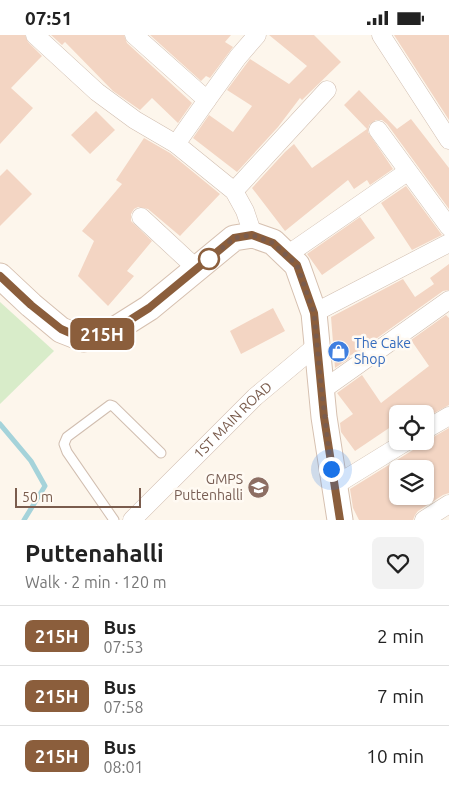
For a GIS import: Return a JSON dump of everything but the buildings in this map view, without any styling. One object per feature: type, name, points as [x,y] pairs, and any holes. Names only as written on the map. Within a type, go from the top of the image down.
[{"type":"main road","points":[[0,277],[61,329],[84,339],[111,332],[149,308],[234,238],[252,235],[273,243],[297,265],[314,313],[321,391],[340,520]]},
{"type":"street","points":[[35,35],[97,92],[135,120],[176,144],[234,191],[245,211],[252,235]]},
{"type":"street","points":[[134,35],[207,100]]},
{"type":"street","points":[[176,144],[238,57],[257,35]]},
{"type":"street","points":[[381,35],[449,140]]},
{"type":"street","points":[[234,191],[327,90]]},
{"type":"street","points":[[378,130],[449,227]]},
{"type":"street","points":[[286,255],[408,172]]},
{"type":"street","points":[[141,217],[197,269]]},
{"type":"street","points":[[314,313],[449,243]]},
{"type":"street","points":[[321,391],[449,300]]},
{"type":"street","name":"1ST MAIN ROAD","points":[[132,520],[255,397],[316,346]]},
{"type":"street","points":[[434,425],[449,416]]},
{"type":"street","points":[[334,486],[392,450]]},
{"type":"street","points":[[424,520],[449,504]]},
{"type":"lane","points":[[114,520],[68,452],[64,444],[67,437],[110,405],[161,453]]},
{"type":"green space","points":[[0,302],[54,351],[0,404]]},
{"type":"waterway","points":[[0,424],[31,461],[45,486],[24,520]]},
{"type":"bus line","name":"215H","points":[[0,276],[31,305],[61,329],[84,339],[111,332],[149,308],[234,238],[252,235],[273,243],[297,265],[314,313],[324,417],[340,520]]},
{"type":"place","name":"The Cake Shop","points":[[338,351]]},
{"type":"place","name":"GMPS Puttenhalli","points":[[259,487]]},
{"type":"route","points":[[209,259],[234,238],[252,235],[273,243],[297,265],[314,313],[316,346],[331,469]]}]
